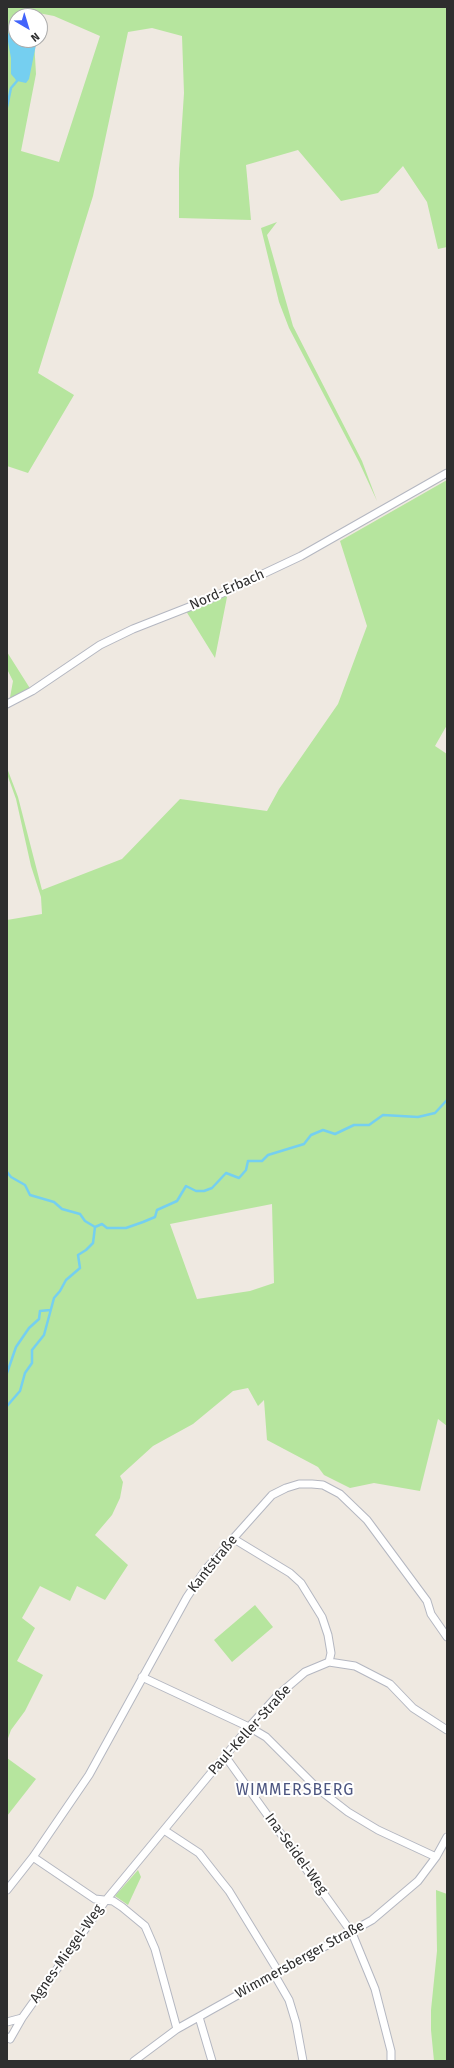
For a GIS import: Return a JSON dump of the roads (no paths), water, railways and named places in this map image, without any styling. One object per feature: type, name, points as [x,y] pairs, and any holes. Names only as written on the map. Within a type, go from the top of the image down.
[{"type":"street","name":"Nord-Erbach","points":[[7,704],[32,691],[100,645],[133,629],[212,598],[302,556],[447,473]]},
{"type":"street","name":"Kantstraße","points":[[7,1890],[33,1857],[89,1775],[187,1597],[206,1569],[260,1506],[272,1495],[286,1488],[299,1484],[323,1485],[340,1494],[367,1520],[427,1602],[431,1614],[447,1637]]},
{"type":"street","points":[[234,1538],[290,1573],[301,1583],[322,1617],[331,1653],[329,1662],[355,1666],[385,1681],[390,1684],[413,1708],[447,1730]]},
{"type":"street","name":"Paul-Keller-Straße","points":[[106,1900],[249,1727],[290,1684],[314,1667],[329,1662]]},
{"type":"street","points":[[142,1677],[249,1727],[266,1737],[317,1788],[348,1812],[378,1830],[436,1857]]},
{"type":"street","name":"Ina-Seidel-Weg","points":[[225,1756],[352,1933],[375,1989],[391,2051],[391,2061]]},
{"type":"street","points":[[164,1830],[199,1853],[229,1891],[276,1973],[289,2000],[296,2023],[303,2061]]},
{"type":"street","name":"Wimmersberger Straße","points":[[134,2061],[177,2029],[276,1973],[352,1933],[372,1920],[408,1891],[422,1877],[436,1857],[444,1849],[447,1837]]},
{"type":"street","points":[[33,1857],[95,1899],[106,1900]]},
{"type":"street","name":"Agnes-Miegel-Weg","points":[[7,2037],[10,2039],[22,2018],[106,1900],[113,1901],[139,1919],[149,1933],[156,1949],[177,2029]]},
{"type":"street","points":[[199,2017],[212,2061]]},
{"type":"street","name":"Agnes-Miegel-Weg","points":[[7,2022],[22,2018]]},
{"type":"water","points":[[9,48],[35,48],[29,79],[26,83],[17,81],[11,74]]},
{"type":"waterway","points":[[7,107],[11,88],[17,81],[17,78]]},
{"type":"waterway","points":[[95,1227],[102,1224],[107,1228],[126,1228],[155,1217],[157,1210],[177,1201],[186,1186],[196,1191],[204,1191],[212,1188],[226,1173],[239,1178],[246,1170],[248,1161],[262,1161],[268,1155],[304,1144],[311,1135],[323,1130],[335,1134],[354,1125],[369,1125],[383,1115],[418,1117],[435,1113],[447,1100]]},
{"type":"waterway","points":[[7,1172],[11,1177],[25,1185],[30,1195],[54,1202],[62,1209],[80,1214],[85,1221],[95,1227]]},
{"type":"waterway","points":[[7,1406],[20,1391],[25,1373],[32,1363],[32,1350],[44,1335],[54,1298],[66,1280],[80,1268],[78,1255],[93,1243],[95,1227]]},
{"type":"waterway","points":[[7,1373],[16,1347],[29,1328],[39,1319],[40,1311],[50,1310]]},
{"type":"district","name":"WIMMERSBERG","points":[[295,1791]]}]
